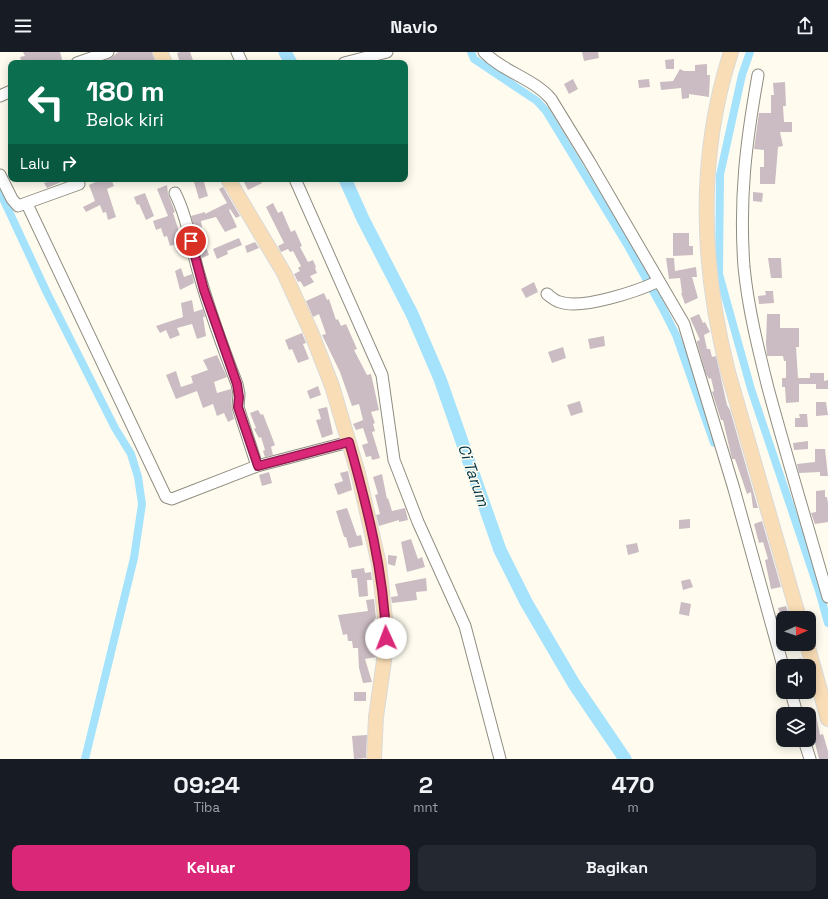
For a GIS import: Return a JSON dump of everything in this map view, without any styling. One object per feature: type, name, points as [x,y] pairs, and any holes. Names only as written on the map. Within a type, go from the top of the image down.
[{"type":"main road","points":[[730,52],[716,111],[708,172],[706,217],[710,277],[718,332],[730,379],[797,611]]},
{"type":"main road","points":[[230,182],[284,273],[308,325],[332,386],[358,473],[379,564],[384,598],[386,638],[376,717],[374,759]]},
{"type":"main road","points":[[809,651],[828,719]]},
{"type":"street","points":[[85,60],[108,52]]},
{"type":"street","points":[[356,60],[387,52]]},
{"type":"street","points":[[484,52],[500,66],[537,86],[552,99],[652,284],[677,310],[685,329],[731,481],[781,659]]},
{"type":"street","points":[[758,75],[746,146],[744,172],[743,234],[747,295],[754,334],[779,427],[827,590]]},
{"type":"street","points":[[0,175],[16,206],[27,204],[79,184]]},
{"type":"street","points":[[296,182],[382,375],[396,464],[418,522],[465,626],[500,759]]},
{"type":"street","points":[[175,193],[188,224],[192,246],[204,290],[237,384],[239,397],[238,407],[258,466]]},
{"type":"street","points":[[27,204],[166,497],[177,498],[258,466],[349,442]]},
{"type":"street","points":[[547,294],[561,303],[574,303],[613,298],[652,284]]},
{"type":"street","points":[[806,747],[810,759]]},
{"type":"building","points":[[23,52],[60,52],[62,60],[21,60],[20,57],[25,56]]},
{"type":"building","points":[[118,52],[152,52],[155,60],[106,60]]},
{"type":"building","points":[[190,52],[193,60],[179,60],[177,53]]},
{"type":"building","points":[[582,52],[598,52],[599,58],[584,61]]},
{"type":"building","points":[[674,59],[674,69],[666,69],[665,60]]},
{"type":"building","points":[[707,64],[707,75],[710,75],[709,97],[689,94],[689,98],[682,99],[681,88],[661,90],[660,82],[673,81],[680,69],[684,71],[695,71],[695,65]]},
{"type":"building","points":[[573,79],[578,89],[569,94],[564,84]]},
{"type":"building","points":[[649,79],[650,87],[639,88],[638,80]]},
{"type":"building","points":[[785,82],[786,106],[783,106],[784,122],[792,122],[792,132],[780,132],[783,146],[778,147],[775,184],[760,184],[760,167],[764,167],[764,150],[754,149],[759,113],[771,113],[771,95],[774,95],[773,83]]},
{"type":"building","points":[[47,182],[61,182],[47,188],[44,183]]},
{"type":"building","points":[[96,182],[112,182],[114,186],[107,189],[116,217],[108,220],[106,212],[103,213],[100,205],[86,212],[83,207],[95,201],[89,185]]},
{"type":"building","points":[[194,182],[204,182],[208,196],[199,199]]},
{"type":"building","points":[[244,182],[262,182],[262,183],[248,190]]},
{"type":"building","points":[[167,185],[168,194],[175,212],[173,213],[185,249],[178,252],[176,244],[170,246],[167,236],[164,237],[161,228],[156,230],[153,221],[168,216],[157,189]]},
{"type":"building","points":[[223,187],[240,216],[236,218],[230,209],[229,210],[237,227],[225,232],[216,217],[201,221],[203,234],[207,241],[204,242],[209,255],[202,258],[191,216],[205,212],[205,214],[227,203],[219,189]]},
{"type":"building","points":[[753,192],[763,193],[762,202],[753,201]]},
{"type":"building","points":[[145,193],[154,216],[146,220],[134,197]]},
{"type":"building","points":[[273,203],[278,213],[282,211],[291,232],[295,230],[302,246],[300,247],[308,262],[313,260],[316,267],[317,273],[310,276],[314,282],[304,287],[300,281],[298,282],[294,274],[300,271],[298,268],[301,266],[293,251],[290,252],[288,249],[281,252],[278,246],[284,243],[266,207]]},
{"type":"building","points":[[673,233],[689,233],[689,246],[693,246],[693,255],[673,256]]},
{"type":"building","points":[[239,238],[242,245],[227,251],[228,254],[217,259],[213,249]]},
{"type":"building","points":[[255,242],[259,248],[247,253],[245,246]]},
{"type":"building","points":[[666,258],[674,258],[675,271],[696,267],[697,277],[692,277],[698,298],[685,304],[681,293],[680,278],[669,279]]},
{"type":"building","points":[[768,258],[781,258],[782,278],[771,278]]},
{"type":"building","points":[[181,268],[184,277],[192,274],[194,283],[180,290],[175,271]]},
{"type":"building","points":[[534,282],[538,292],[526,298],[521,289]]},
{"type":"building","points":[[765,291],[773,291],[774,303],[759,304],[758,296],[766,295]]},
{"type":"building","points":[[324,293],[327,300],[329,299],[336,320],[338,319],[341,326],[346,324],[357,349],[354,350],[367,375],[371,374],[379,410],[371,412],[375,423],[373,424],[375,431],[372,432],[380,458],[372,460],[371,456],[366,457],[362,445],[368,443],[363,428],[356,430],[353,424],[363,420],[359,404],[352,406],[340,372],[322,335],[326,334],[319,314],[313,317],[306,301]]},
{"type":"building","points":[[192,300],[194,312],[203,309],[206,336],[197,339],[192,324],[177,328],[180,335],[170,339],[166,330],[160,333],[156,326],[183,317],[181,303]]},
{"type":"building","points":[[699,314],[703,323],[705,322],[710,332],[704,335],[707,349],[710,349],[712,357],[716,356],[727,405],[730,410],[758,508],[753,508],[751,492],[747,494],[735,459],[732,459],[723,420],[721,420],[712,392],[714,391],[711,378],[709,379],[706,374],[697,343],[697,341],[700,340],[690,318]]},
{"type":"building","points":[[767,314],[780,314],[780,328],[799,328],[799,347],[796,347],[798,378],[810,378],[810,373],[824,373],[824,381],[828,380],[828,389],[816,389],[816,384],[799,384],[799,402],[786,403],[785,387],[782,387],[782,378],[786,378],[786,361],[784,361],[783,356],[767,356]]},
{"type":"building","points":[[302,333],[306,343],[303,344],[309,359],[298,363],[292,349],[289,350],[285,340]]},
{"type":"building","points":[[604,336],[605,346],[590,349],[588,339]]},
{"type":"building","points":[[563,347],[566,358],[552,363],[548,352]]},
{"type":"building","points":[[217,355],[227,377],[214,382],[217,393],[231,389],[232,394],[231,407],[234,419],[228,422],[224,413],[217,416],[213,404],[203,408],[197,391],[176,399],[166,375],[176,371],[181,387],[193,383],[191,376],[208,370],[203,360]]},
{"type":"building","points":[[318,386],[321,395],[310,399],[307,391]]},
{"type":"building","points":[[580,401],[583,412],[571,416],[567,405]]},
{"type":"building","points":[[816,402],[826,402],[828,415],[816,416]]},
{"type":"building","points":[[327,407],[333,434],[322,438],[316,420],[321,419],[318,409]]},
{"type":"building","points":[[258,410],[261,415],[263,414],[275,445],[271,447],[273,455],[265,457],[263,451],[265,450],[261,437],[259,438],[254,429],[256,428],[250,413]]},
{"type":"building","points":[[799,414],[807,414],[808,427],[795,427],[795,418],[800,418]]},
{"type":"building","points":[[808,441],[808,449],[794,450],[793,443]]},
{"type":"building","points":[[815,449],[825,449],[828,476],[820,476],[820,472],[799,473],[797,464],[815,462]]},
{"type":"building","points":[[348,471],[352,490],[338,495],[334,484],[343,481],[340,473]]},
{"type":"building","points":[[269,472],[272,483],[262,486],[259,475]]},
{"type":"building","points":[[382,474],[387,499],[388,498],[392,511],[405,508],[408,520],[399,522],[399,520],[379,526],[376,515],[380,514],[375,495],[378,494],[373,477]]},
{"type":"building","points":[[825,490],[825,497],[827,497],[828,503],[828,522],[815,524],[811,513],[816,512],[816,491]]},
{"type":"building","points":[[347,508],[357,536],[361,535],[363,545],[349,548],[346,537],[344,537],[336,511]]},
{"type":"building","points":[[690,519],[690,528],[679,529],[679,520]]},
{"type":"building","points":[[762,521],[781,587],[771,589],[765,560],[768,559],[763,542],[759,543],[754,524]]},
{"type":"building","points":[[411,539],[418,559],[422,557],[425,567],[407,572],[401,542]]},
{"type":"building","points":[[637,543],[639,552],[628,555],[626,545]]},
{"type":"building","points":[[388,555],[397,556],[395,566],[388,564]]},
{"type":"building","points":[[364,568],[365,573],[371,572],[372,580],[367,580],[368,596],[359,597],[357,578],[352,578],[351,570]]},
{"type":"building","points":[[426,578],[427,591],[416,592],[417,600],[392,603],[391,597],[398,596],[395,584]]},
{"type":"building","points":[[690,579],[693,587],[683,590],[681,581]]},
{"type":"building","points":[[374,599],[376,618],[374,619],[376,657],[365,659],[372,682],[363,683],[359,668],[358,648],[353,648],[352,641],[348,641],[347,634],[343,635],[338,615],[368,611],[366,600]]},
{"type":"building","points":[[681,602],[691,604],[689,616],[679,614]]},
{"type":"building","points":[[786,606],[788,611],[779,611],[778,608]]},
{"type":"building","points":[[354,692],[366,692],[366,701],[354,701]]},
{"type":"building","points":[[816,715],[820,735],[823,734],[828,751],[828,759],[819,759],[816,747]]},
{"type":"building","points":[[367,735],[366,758],[354,759],[352,736]]},
{"type":"waterway","name":"Ci Tarum","points":[[285,52],[289,60]]},
{"type":"waterway","points":[[471,52],[474,59],[537,101],[546,111],[628,246],[663,309],[676,335],[714,443]]},
{"type":"waterway","points":[[750,52],[742,75],[720,175],[719,274],[751,389],[819,591],[828,623]]},
{"type":"waterway","name":"Ci Tarum","points":[[346,182],[363,219],[412,314],[440,379],[500,550],[526,602],[574,684],[625,759]]},
{"type":"waterway","points":[[0,192],[47,293],[115,428],[131,454],[138,477],[142,504],[134,558],[85,759]]},
{"type":"route","points":[[191,241],[204,290],[237,384],[239,394],[238,407],[252,444],[258,466],[349,442],[358,473],[379,564],[384,598],[386,638]]}]
